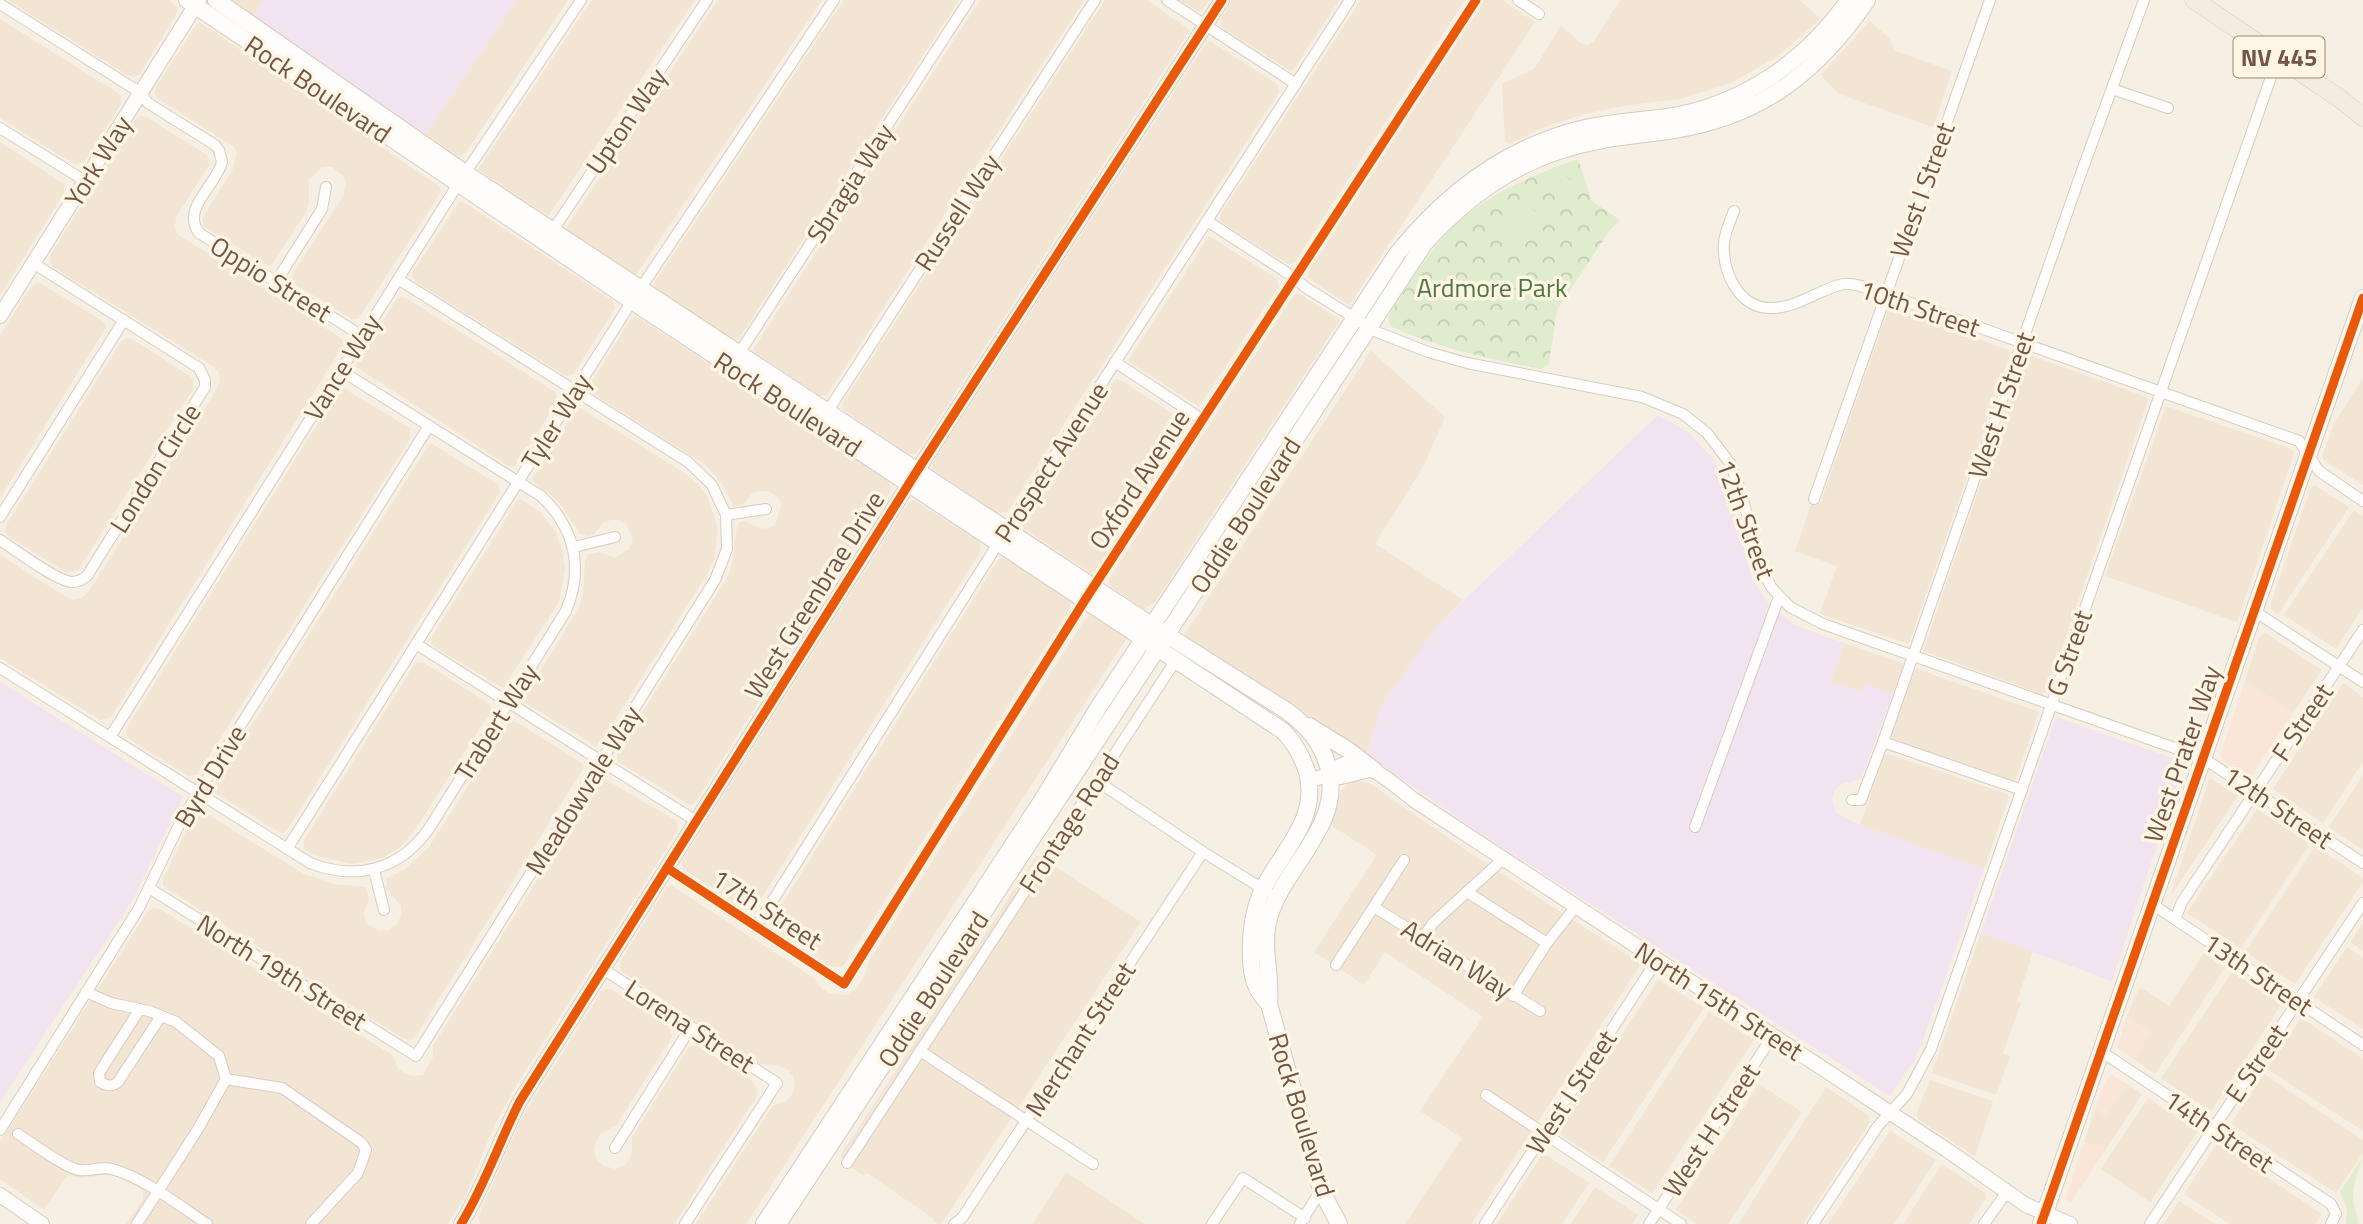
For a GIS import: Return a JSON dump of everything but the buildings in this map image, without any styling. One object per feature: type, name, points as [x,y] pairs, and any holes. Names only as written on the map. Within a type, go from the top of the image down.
[{"type":"main road","name":"Rock Boulevard","points":[[216,0],[461,178]]},
{"type":"main road","name":"Oddie Boulevard","points":[[1361,323],[1397,254],[1414,233],[1448,198],[1489,168],[1507,157],[1558,135],[1618,122],[1685,113],[1740,94],[1769,79],[1805,51],[1826,30],[1849,0]]},
{"type":"main road","name":"Oddie Boulevard","points":[[778,1224],[1155,637],[1361,323],[1424,244],[1458,210],[1496,181],[1534,161],[1576,145],[1609,137],[1692,127],[1748,107],[1784,88],[1811,68],[1837,42],[1867,0]]},
{"type":"main road","name":"NV 445","points":[[2194,0],[2363,117]]},
{"type":"main road","name":"Rock Boulevard","points":[[194,2],[1155,637],[1298,720],[1321,749],[1330,775],[1329,801],[1322,825],[1270,893]]},
{"type":"main road","name":"West Prater Way","points":[[2043,1218],[2308,457],[2360,317],[2363,298]]},
{"type":"main road","name":"Rock Boulevard","points":[[1155,637],[1176,660],[1283,731],[1298,749],[1309,780],[1308,804],[1302,826],[1252,925],[1251,959],[1257,990],[1269,1004],[1321,1190],[1339,1224]]},
{"type":"main road","name":"Oddie Boulevard","points":[[764,1224],[1028,822],[1155,637]]},
{"type":"main road","points":[[1298,720],[1348,750],[1374,770]]},
{"type":"street","name":"Vance Way","points":[[110,737],[461,178],[581,0]]},
{"type":"street","name":"Upton Way","points":[[549,236],[707,0]]},
{"type":"street","name":"Tyler Way","points":[[287,849],[637,294],[834,0]]},
{"type":"street","name":"Sbragia Way","points":[[735,359],[969,0]]},
{"type":"street","name":"Russell Way","points":[[823,418],[1095,0]]},
{"type":"street","points":[[1167,0],[1296,84]]},
{"type":"street","name":"West Greenbrae Drive","points":[[463,1223],[486,1180],[520,1101],[913,477],[1222,0]]},
{"type":"street","name":"Prospect Avenue","points":[[756,927],[1003,536],[1350,0]]},
{"type":"street","name":"Oxford Avenue","points":[[844,984],[1090,593],[1476,0]]},
{"type":"street","points":[[1518,0],[1539,14]]},
{"type":"street","name":"West I Street","points":[[1814,499],[1990,0]]},
{"type":"street","name":"West H Street","points":[[1852,800],[1861,800],[1883,742],[2144,0]]},
{"type":"street","name":"York Way","points":[[0,316],[141,93],[194,2]]},
{"type":"street","name":"Oppio Street","points":[[0,4],[141,93],[148,103],[219,150],[222,162],[196,208],[194,227],[199,233],[362,336]]},
{"type":"street","name":"G Street","points":[[1813,1224],[1878,1126],[1911,1087],[1931,1049],[2278,57]]},
{"type":"street","points":[[2112,89],[2168,108]]},
{"type":"street","points":[[0,128],[85,181]]},
{"type":"street","points":[[276,282],[322,209],[326,187]]},
{"type":"street","name":"10th Street","points":[[1734,211],[1724,240],[1724,261],[1738,293],[1748,301],[1770,309],[1846,283],[1885,294],[2299,441],[2319,471],[2363,500]]},
{"type":"street","name":"12th Street","points":[[1206,221],[1361,323],[1448,358],[1642,397],[1689,418],[1713,440],[1730,463],[1764,573],[1779,597],[1796,611],[1815,621],[2203,758],[2363,863]]},
{"type":"street","name":"London Circle","points":[[0,540],[64,580],[82,580],[202,392],[205,380],[199,368],[33,263]]},
{"type":"street","points":[[398,279],[688,462],[712,485],[726,515],[766,509]]},
{"type":"street","points":[[0,517],[124,320]]},
{"type":"street","points":[[1115,362],[1203,420]]},
{"type":"street","points":[[340,370],[552,506],[568,531],[574,547],[615,537]]},
{"type":"street","name":"Byrd Drive","points":[[0,1130],[149,888],[180,823],[198,793],[429,426]]},
{"type":"street","name":"Meadowvale Way","points":[[416,1056],[715,580],[727,549],[726,515]]},
{"type":"street","name":"Trabert Way","points":[[373,870],[399,859],[421,841],[566,611],[572,598],[576,567],[574,547]]},
{"type":"street","points":[[1695,827],[1779,597]]},
{"type":"street","points":[[2254,611],[2363,682]]},
{"type":"street","name":"F Street","points":[[2175,919],[2182,902],[2363,630]]},
{"type":"street","points":[[416,644],[696,821]]},
{"type":"street","name":"Frontage Road","points":[[847,1163],[1176,660]]},
{"type":"street","points":[[0,668],[287,849],[324,868],[353,873],[373,870],[384,911]]},
{"type":"street","points":[[1883,742],[2022,790]]},
{"type":"street","points":[[1309,780],[1374,770]]},
{"type":"street","name":"North 15th Street","points":[[1374,770],[1503,859],[2043,1218],[2070,1224]]},
{"type":"street","points":[[1097,781],[1270,893]]},
{"type":"street","name":"Merchant Street","points":[[954,1224],[962,1218],[1203,852]]},
{"type":"street","points":[[1423,938],[1433,923],[1503,859]]},
{"type":"street","points":[[1336,965],[1404,860]]},
{"type":"street","name":"17th Street","points":[[667,868],[844,984]]},
{"type":"street","name":"North 19th Street","points":[[149,888],[416,1056]]},
{"type":"street","points":[[1467,892],[1547,943]]},
{"type":"street","name":"E Street","points":[[2150,1224],[2363,902]]},
{"type":"street","name":"13th Street","points":[[2152,904],[2363,1045]]},
{"type":"street","points":[[1513,996],[1547,943],[1576,906]]},
{"type":"street","name":"Adrian Way","points":[[1374,907],[1540,1012]]},
{"type":"street","name":"West I Street","points":[[1485,1224],[1657,960]]},
{"type":"street","name":"Lorena Street","points":[[603,969],[777,1083],[685,1224]]},
{"type":"street","points":[[86,992],[117,1006],[140,1009],[176,1022],[219,1056],[226,1079],[198,1129],[136,1224]]},
{"type":"street","points":[[140,1009],[99,1073],[100,1082],[105,1085],[118,1082],[161,1016]]},
{"type":"street","points":[[615,1148],[691,1027]]},
{"type":"street","name":"West H Street","points":[[1649,1224],[1772,1037]]},
{"type":"street","points":[[920,1051],[1093,1164]]},
{"type":"street","name":"14th Street","points":[[2102,1052],[2326,1201],[2336,1210],[2331,1224]]},
{"type":"street","points":[[226,1079],[282,1088],[362,1143],[366,1150],[358,1172],[311,1224]]},
{"type":"street","points":[[1486,1095],[1544,1136],[1681,1224]]},
{"type":"street","points":[[18,1133],[70,1167],[80,1171],[111,1169],[158,1192],[207,1224]]},
{"type":"street","points":[[1212,1224],[1243,1178],[1302,1221],[1321,1190]]},
{"type":"street","points":[[1984,1224],[2007,1192]]},
{"type":"street","points":[[0,1195],[42,1224]]},
{"type":"shaded area","points":[[8,0],[169,0],[178,8],[139,75],[134,77]]},
{"type":"shaded area","points":[[228,0],[264,0],[252,17]]},
{"type":"shaded area","points":[[264,0],[517,0],[426,134],[252,17]]},
{"type":"shaded area","points":[[517,0],[568,0],[466,152],[459,157],[426,134]]},
{"type":"shaded area","points":[[592,0],[695,0],[548,216],[479,168]]},
{"type":"shaded area","points":[[718,0],[822,0],[636,275],[567,230],[567,227]]},
{"type":"shaded area","points":[[844,0],[959,0],[739,338],[732,339],[655,288],[654,283]]},
{"type":"shaded area","points":[[980,0],[1084,0],[827,395],[819,396],[755,353],[754,348]]},
{"type":"shaded area","points":[[1105,0],[1147,0],[1190,30],[916,454],[908,454],[843,410],[842,404]]},
{"type":"shaded area","points":[[1179,0],[1210,0],[1200,12]]},
{"type":"shaded area","points":[[1233,0],[1339,0],[1291,71],[1221,27],[1221,19]]},
{"type":"shaded area","points":[[1361,0],[1465,0],[1294,263],[1287,264],[1221,222],[1220,215]]},
{"type":"shaded area","points":[[1485,0],[1502,0],[1535,22],[1349,305],[1311,280],[1308,272]]},
{"type":"shaded area","points":[[1620,0],[1800,0],[1820,19],[1778,56],[1731,83],[1680,99],[1584,114],[1545,127],[1509,144],[1505,141],[1502,84],[1534,69],[1561,26],[1582,44],[1588,45],[1594,41]]},
{"type":"shaded area","points":[[0,19],[121,97],[121,104],[84,162],[74,164],[0,118]]},
{"type":"shaded area","points":[[1870,21],[1889,38],[1895,51],[1952,71],[1933,127],[1839,94],[1821,75]]},
{"type":"shaded area","points":[[198,23],[440,187],[441,192],[358,319],[352,319],[295,284],[292,279],[343,196],[346,186],[344,176],[332,167],[322,167],[309,179],[309,203],[306,212],[272,264],[263,263],[205,227],[203,217],[233,169],[237,152],[233,146],[160,100],[155,91]]},
{"type":"shaded area","points":[[1210,41],[1278,85],[1279,92],[1007,512],[997,513],[933,470],[932,464],[1206,43]]},
{"type":"shaded area","points":[[141,116],[207,155],[209,159],[209,165],[176,217],[177,234],[341,338],[344,344],[111,717],[100,720],[0,658],[0,555],[66,597],[74,600],[82,598],[216,391],[220,380],[218,371],[211,365],[53,267],[50,261],[51,254],[135,120]]},
{"type":"shaded area","points":[[0,142],[65,185],[64,193],[0,295]]},
{"type":"shaded area","points":[[459,202],[465,203],[613,301],[615,308],[573,375],[566,376],[416,282],[412,273]]},
{"type":"shaded area","points":[[1209,236],[1277,279],[1279,286],[1199,407],[1128,361]]},
{"type":"shaded area","points":[[38,282],[104,322],[106,327],[0,498],[0,335],[31,287]]},
{"type":"shaded area","points":[[1298,293],[1340,320],[1155,602],[1144,609],[1110,586],[1109,579],[1294,295]]},
{"type":"shaded area","points":[[401,297],[555,392],[557,402],[515,466],[509,466],[356,367],[396,300]]},
{"type":"shaded area","points":[[1891,308],[2011,351],[1909,643],[1820,614],[1837,566],[1795,551],[1812,502],[1820,504],[1888,310]]},
{"type":"shaded area","points":[[636,316],[889,481],[891,487],[695,803],[690,805],[618,762],[617,753],[726,580],[732,566],[737,526],[746,521],[766,529],[775,525],[782,504],[777,496],[769,491],[760,491],[752,493],[743,505],[734,506],[723,486],[706,465],[592,393],[590,384],[631,319]]},
{"type":"shaded area","points":[[127,338],[190,376],[193,389],[78,570],[67,573],[8,536],[5,530],[121,342]]},
{"type":"shaded area","points":[[1371,351],[1445,417],[1423,467],[1375,544],[1463,600],[1438,625],[1382,704],[1366,754],[1184,635]]},
{"type":"shaded area","points":[[2029,355],[2146,397],[2148,401],[2047,690],[2042,694],[1923,651],[2024,359]]},
{"type":"shaded area","points":[[2363,378],[2363,485],[2324,460],[2322,456],[2335,422]]},
{"type":"shaded area","points":[[1116,379],[1187,423],[1186,429],[1095,571],[1091,573],[1020,526]]},
{"type":"shaded area","points":[[343,388],[410,428],[410,439],[197,775],[189,776],[129,739],[126,733],[128,726],[338,391]]},
{"type":"shaded area","points":[[2166,406],[2292,449],[2294,453],[2237,622],[2105,576]]},
{"type":"shaded area","points":[[577,408],[680,470],[698,484],[708,498],[718,529],[714,560],[706,576],[596,746],[524,702],[525,696],[579,608],[588,554],[600,552],[615,558],[629,549],[633,539],[627,525],[619,520],[603,523],[589,536],[580,534],[558,501],[535,483],[533,478]]},
{"type":"shaded area","points":[[1658,415],[1688,432],[1714,460],[1731,499],[1752,579],[1769,604],[1794,625],[1844,643],[1831,682],[1861,692],[1864,684],[1893,694],[1861,779],[1842,784],[1835,790],[1832,798],[1836,813],[1860,825],[1984,869],[1923,1040],[1914,1060],[1890,1096],[1483,835],[1366,754],[1382,704],[1438,625]]},
{"type":"shaded area","points":[[432,444],[499,485],[500,492],[287,830],[280,833],[214,792],[214,785],[428,446]]},
{"type":"shaded area","points":[[2314,485],[2349,507],[2278,614],[2271,609],[2271,603]]},
{"type":"shaded area","points":[[521,499],[540,512],[556,533],[565,569],[559,602],[503,688],[433,646],[431,641]]},
{"type":"shaded area","points":[[914,500],[980,542],[980,552],[754,910],[749,912],[683,869],[682,861],[908,503]]},
{"type":"shaded area","points":[[2354,510],[2363,516],[2363,608],[2336,649],[2284,615]]},
{"type":"shaded area","points":[[1002,557],[1068,598],[1071,603],[1069,610],[845,963],[841,967],[830,966],[773,928],[772,920]]},
{"type":"shaded area","points":[[1090,615],[1127,638],[746,1224],[696,1224],[770,1110],[791,1097],[795,1088],[794,1078],[788,1070],[780,1066],[759,1064],[621,971],[620,962],[667,886],[671,885],[814,978],[822,989],[829,993],[846,995],[856,989],[870,960]]},
{"type":"shaded area","points":[[2265,633],[2322,670],[2293,713],[2245,681],[2259,638]]},
{"type":"shaded area","points":[[1844,643],[1902,663],[1893,694],[1865,684],[1861,692],[1831,682]]},
{"type":"shaded area","points":[[418,662],[424,663],[490,704],[489,714],[411,835],[398,849],[382,858],[352,864],[314,855],[304,849],[304,840]]},
{"type":"shaded area","points":[[1917,669],[2039,712],[2015,781],[2011,782],[1891,738],[1913,670]]},
{"type":"shaded area","points":[[2245,681],[2293,713],[2250,778],[2223,760],[2220,755]]},
{"type":"shaded area","points":[[0,682],[183,797],[133,899],[0,1102]]},
{"type":"shaded area","points":[[2343,683],[2363,697],[2363,762],[2323,823],[2273,789]]},
{"type":"shaded area","points":[[2058,718],[2178,760],[2181,772],[2112,981],[1981,933],[2055,720]]},
{"type":"shaded area","points":[[513,720],[582,763],[584,767],[415,1037],[410,1040],[404,1039],[163,886],[163,879],[187,829],[201,810],[304,874],[334,884],[366,887],[369,898],[364,913],[366,923],[379,931],[389,930],[398,923],[401,906],[386,888],[387,878],[404,870],[429,847]]},
{"type":"shaded area","points":[[1888,754],[2007,794],[2009,797],[1984,869],[1860,825],[1884,756]]},
{"type":"shaded area","points":[[2363,775],[2363,850],[2329,827]]},
{"type":"shaded area","points":[[603,778],[675,820],[678,825],[677,832],[517,1084],[494,1126],[467,1193],[448,1224],[126,1224],[143,1199],[143,1193],[141,1189],[112,1174],[80,1178],[67,1175],[44,1210],[0,1179],[0,1142],[148,911],[153,908],[160,909],[392,1055],[398,1068],[405,1074],[423,1075],[433,1057],[433,1046]]},
{"type":"shaded area","points":[[1357,780],[1369,783],[1470,853],[1641,964],[1471,1224],[1405,1224],[1462,1138],[1420,1111],[1483,1017],[1385,952],[1364,985],[1314,952],[1377,855],[1331,825],[1341,791],[1349,782]]},
{"type":"shaded area","points":[[2209,780],[2238,796],[2170,897]]},
{"type":"shaded area","points":[[2257,809],[2310,844],[2241,948],[2187,913]]},
{"type":"shaded area","points":[[2315,846],[2363,878],[2363,882],[2295,984],[2245,952]]},
{"type":"shaded area","points":[[1037,855],[1141,922],[941,1224],[938,1224],[867,1173],[864,1176],[843,1162],[841,1155]]},
{"type":"shaded area","points":[[2363,923],[2363,951],[2350,942]]},
{"type":"shaded area","points":[[1981,933],[2033,952],[2017,1001],[2021,1003],[2003,1053],[2010,1056],[1996,1095],[1932,1073]]},
{"type":"shaded area","points":[[2347,947],[2363,958],[2363,1029],[2314,997]]},
{"type":"shaded area","points":[[2204,953],[2225,968],[2155,1074],[2134,1059],[2151,1032],[2127,1016],[2133,1001],[2140,987],[2169,1006]]},
{"type":"shaded area","points":[[2232,972],[2281,1005],[2211,1111],[2161,1078]]},
{"type":"shaded area","points":[[1658,980],[1704,1008],[1603,1162],[1561,1135],[1559,1128]]},
{"type":"shaded area","points":[[611,989],[669,1027],[672,1037],[616,1126],[601,1133],[597,1140],[594,1149],[596,1159],[604,1166],[615,1169],[623,1167],[629,1159],[632,1137],[689,1047],[698,1046],[750,1079],[758,1090],[756,1097],[674,1224],[481,1224],[478,1217],[521,1119],[601,992]]},
{"type":"shaded area","points":[[1709,1012],[1754,1040],[1652,1193],[1609,1166]]},
{"type":"shaded area","points":[[2127,1016],[2152,1032],[2134,1059],[2117,1048]]},
{"type":"shaded area","points":[[2301,1018],[2363,1059],[2363,1131],[2267,1069]]},
{"type":"shaded area","points":[[2264,1074],[2363,1140],[2363,1153],[2336,1193],[2231,1124]]},
{"type":"shaded area","points":[[2112,1075],[2127,1084],[2106,1116],[2095,1109],[2107,1078]]},
{"type":"shaded area","points":[[1930,1080],[1993,1101],[1975,1156],[1918,1119],[1917,1112]]},
{"type":"shaded area","points":[[1759,1084],[1802,1112],[1728,1224],[1697,1224],[1676,1210]]},
{"type":"shaded area","points":[[2127,1084],[2142,1094],[2106,1149],[2084,1142],[2095,1109],[2106,1116]]},
{"type":"shaded area","points":[[1826,1087],[1868,1115],[1870,1122],[1803,1224],[1738,1224]]},
{"type":"shaded area","points":[[2148,1098],[2198,1131],[2150,1202],[2101,1169]]},
{"type":"shaded area","points":[[1890,1131],[1936,1160],[1894,1224],[1828,1224]]},
{"type":"shaded area","points":[[2084,1142],[2106,1149],[2071,1202],[2066,1199]]},
{"type":"shaded area","points":[[2217,1144],[2322,1214],[2316,1224],[2230,1224],[2184,1194]]},
{"type":"shaded area","points":[[1543,1153],[1589,1183],[1562,1224],[1497,1224]]},
{"type":"shaded area","points":[[1942,1164],[1985,1193],[1986,1198],[1969,1224],[1903,1224]]},
{"type":"shaded area","points":[[1066,1172],[1145,1224],[1033,1224]]},
{"type":"shaded area","points":[[1595,1187],[1638,1215],[1632,1224],[1571,1224]]},
{"type":"shaded area","points":[[2179,1201],[2215,1224],[2164,1224]]},
{"type":"green space","name":"Ardmore Park","points":[[1578,159],[1592,201],[1620,220],[1610,230],[1557,310],[1549,364],[1542,369],[1485,357],[1447,347],[1392,327],[1389,319],[1391,312],[1428,256],[1455,225],[1504,190]]},
{"type":"green space","points":[[1564,176],[1581,186],[1576,194],[1559,184]]},
{"type":"green space","points":[[1524,203],[1539,214],[1517,241],[1503,230]]},
{"type":"green space","points":[[2363,1156],[2353,1191],[2358,1224],[2346,1224],[2347,1208],[2340,1192]]},
{"type":"cycle path","points":[[461,1224],[520,1101],[917,471],[1222,0]]},
{"type":"cycle path","points":[[667,868],[844,984],[1085,600],[1476,0]]},
{"type":"cycle path","points":[[2041,1224],[2363,298]]}]
